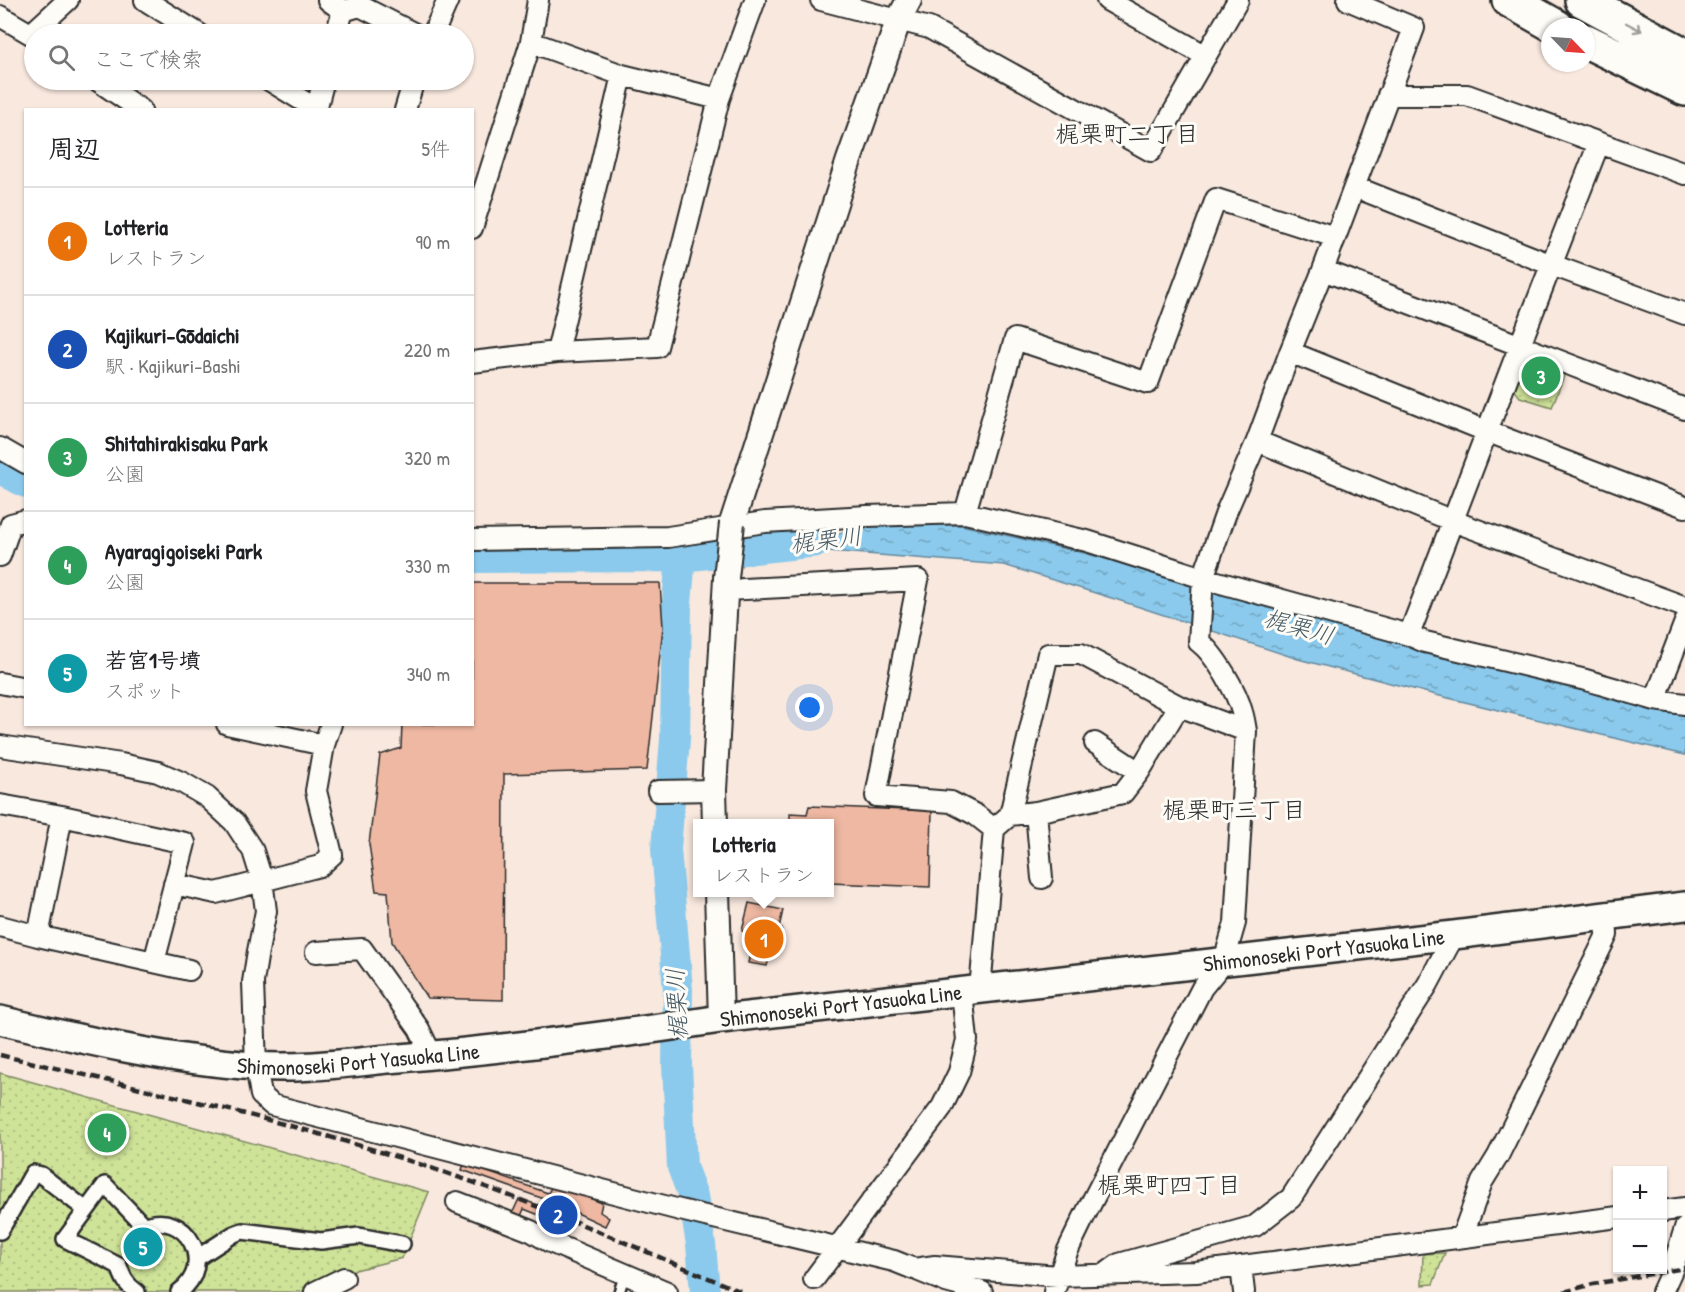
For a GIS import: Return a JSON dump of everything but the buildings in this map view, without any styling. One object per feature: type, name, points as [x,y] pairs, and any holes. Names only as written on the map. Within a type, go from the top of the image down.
[{"type":"highway","points":[[1509,0],[1541,18]]},
{"type":"highway","points":[[1582,0],[1685,55]]},
{"type":"highway","points":[[1595,45],[1685,89]]},
{"type":"main road","name":"Shimonoseki Port Yasuoka Line","points":[[0,1020],[75,1038],[171,1056],[256,1066],[317,1066],[432,1056],[721,1019],[1454,935],[1685,906]]},
{"type":"street","points":[[44,24],[68,0]]},
{"type":"street","points":[[144,0],[183,24]]},
{"type":"street","points":[[437,24],[448,0]]},
{"type":"street","points":[[474,222],[531,42],[538,0]]},
{"type":"street","points":[[474,362],[557,352],[657,347],[719,99],[754,0]]},
{"type":"street","points":[[821,0],[904,10],[929,28],[1151,151],[1238,0]]},
{"type":"street","points":[[1107,0],[1206,56]]},
{"type":"street","points":[[1056,1284],[1067,1252],[1084,1217],[1202,988],[1224,961],[1235,923],[1246,731],[1236,696],[1208,649],[1199,642],[1203,578],[1227,510],[1257,441],[1414,28],[1348,0]]},
{"type":"street","points":[[336,24],[335,5],[360,6],[395,24]]},
{"type":"street","points":[[715,819],[714,790],[725,584],[732,523],[849,160],[904,10]]},
{"type":"street","points":[[0,16],[24,30]]},
{"type":"street","points":[[531,42],[622,75],[719,99]]},
{"type":"street","points":[[557,352],[622,75]]},
{"type":"street","points":[[112,90],[138,108]]},
{"type":"street","points":[[285,90],[314,108]]},
{"type":"street","points":[[316,108],[321,90]]},
{"type":"street","points":[[406,108],[411,90]]},
{"type":"street","points":[[1388,95],[1467,95],[1685,174]]},
{"type":"street","points":[[1409,635],[1599,143]]},
{"type":"street","points":[[1355,187],[1552,265],[1685,314]]},
{"type":"street","points":[[965,513],[1015,339],[1148,383],[1216,199],[1335,237]]},
{"type":"street","points":[[1323,270],[1685,409]]},
{"type":"street","points":[[1290,352],[1486,431],[1685,507]]},
{"type":"street","points":[[1257,441],[1453,521],[1685,607]]},
{"type":"street","points":[[0,448],[24,462]]},
{"type":"street","points":[[474,540],[668,537],[765,522],[965,513],[1087,541],[1203,578],[1409,635],[1425,642],[1586,680],[1655,700],[1685,704]]},
{"type":"street","points":[[0,556],[11,524],[24,521]]},
{"type":"street","points":[[725,584],[918,580],[876,796],[951,802],[976,815],[994,830]]},
{"type":"street","points":[[1655,700],[1685,622]]},
{"type":"street","points":[[814,1279],[942,1107],[959,1072],[967,1040],[971,991],[994,830],[1010,815],[1048,654],[1081,654],[1179,706],[1246,731]]},
{"type":"street","points":[[0,683],[24,688]]},
{"type":"street","points":[[1010,815],[1035,812],[1123,792],[1139,772],[1179,706]]},
{"type":"street","points":[[236,726],[324,745]]},
{"type":"street","points":[[174,884],[216,893],[320,866],[332,855],[316,791],[324,745],[330,726]]},
{"type":"street","points":[[1095,743],[1139,772]]},
{"type":"street","points":[[0,746],[121,764],[158,772],[207,797],[234,822],[253,851],[262,880],[266,911],[253,982],[256,1066],[261,1095],[272,1105],[679,1209],[894,1261],[946,1282],[982,1292]]},
{"type":"street","points":[[658,791],[714,790]]},
{"type":"street","points":[[0,805],[185,843],[154,962]]},
{"type":"street","points":[[1035,812],[1042,878]]},
{"type":"street","points":[[38,936],[62,816]]},
{"type":"street","points":[[717,897],[721,1019]]},
{"type":"street","points":[[1462,1237],[1482,1182],[1498,1156],[1607,935],[1606,916]]},
{"type":"street","points":[[0,926],[189,970]]},
{"type":"street","points":[[1103,1275],[1119,1264],[1255,1226],[1291,1198],[1428,984],[1454,935]]},
{"type":"street","points":[[316,952],[362,949],[419,1029],[432,1056]]},
{"type":"street","points":[[0,1231],[33,1173],[41,1174],[86,1209]]},
{"type":"street","points":[[137,1292],[125,1282],[119,1266],[65,1239],[105,1185],[144,1226],[159,1222],[168,1223],[184,1233],[190,1240],[197,1258],[196,1269],[192,1280],[179,1292]]},
{"type":"street","points":[[457,1202],[531,1231],[622,1283],[660,1291]]},
{"type":"street","points":[[1667,1210],[1685,1208]]},
{"type":"street","points":[[914,1269],[935,1266],[1056,1284],[1103,1275],[1196,1272],[1613,1218]]},
{"type":"street","points":[[1662,1292],[1672,1270],[1685,1228]]},
{"type":"street","points":[[197,1258],[242,1231],[321,1241],[359,1236],[402,1244]]},
{"type":"street","points":[[1241,1266],[1244,1292]]},
{"type":"street","points":[[315,1292],[345,1278]]},
{"type":"green space","points":[[1529,353],[1569,363],[1552,407],[1520,397],[1513,388]]},
{"type":"green space","points":[[0,1073],[429,1192],[402,1258],[348,1272],[310,1292],[0,1292]]},
{"type":"green space","points":[[1445,1253],[1433,1284],[1422,1285],[1423,1254]]},
{"type":"water","points":[[878,524],[961,525],[1084,553],[1638,701],[1685,709],[1685,755],[1298,659],[1004,565],[778,547]]},
{"type":"waterway","points":[[0,469],[24,482]]},
{"type":"waterway","points":[[474,558],[681,557],[817,542]]},
{"type":"waterway","name":"梶栗川","points":[[681,557],[677,603],[675,739],[666,849],[678,990],[677,1065],[682,1167],[693,1196],[701,1244],[705,1292]]},
{"type":"railway","points":[[0,1055],[223,1108],[388,1154],[519,1199],[742,1292]]},
{"type":"railway","points":[[1564,1292],[1593,1284],[1685,1268]]},
{"type":"place","name":"Shitahirakisaku Park","points":[[1541,376]]},
{"type":"place","name":"Lotteria","points":[[764,939]]},
{"type":"place","name":"Ayaragigoiseki Park","points":[[107,1133]]},
{"type":"place","name":"Kajikuri-Gōdaichi","points":[[558,1215]]},
{"type":"place","name":"若宮1号墳","points":[[143,1247]]},
{"type":"district","name":"梶栗町二丁目","points":[[1127,134]]},
{"type":"district","name":"梶栗町三丁目","points":[[1234,810]]},
{"type":"district","name":"梶栗町四丁目","points":[[1169,1185]]}]
